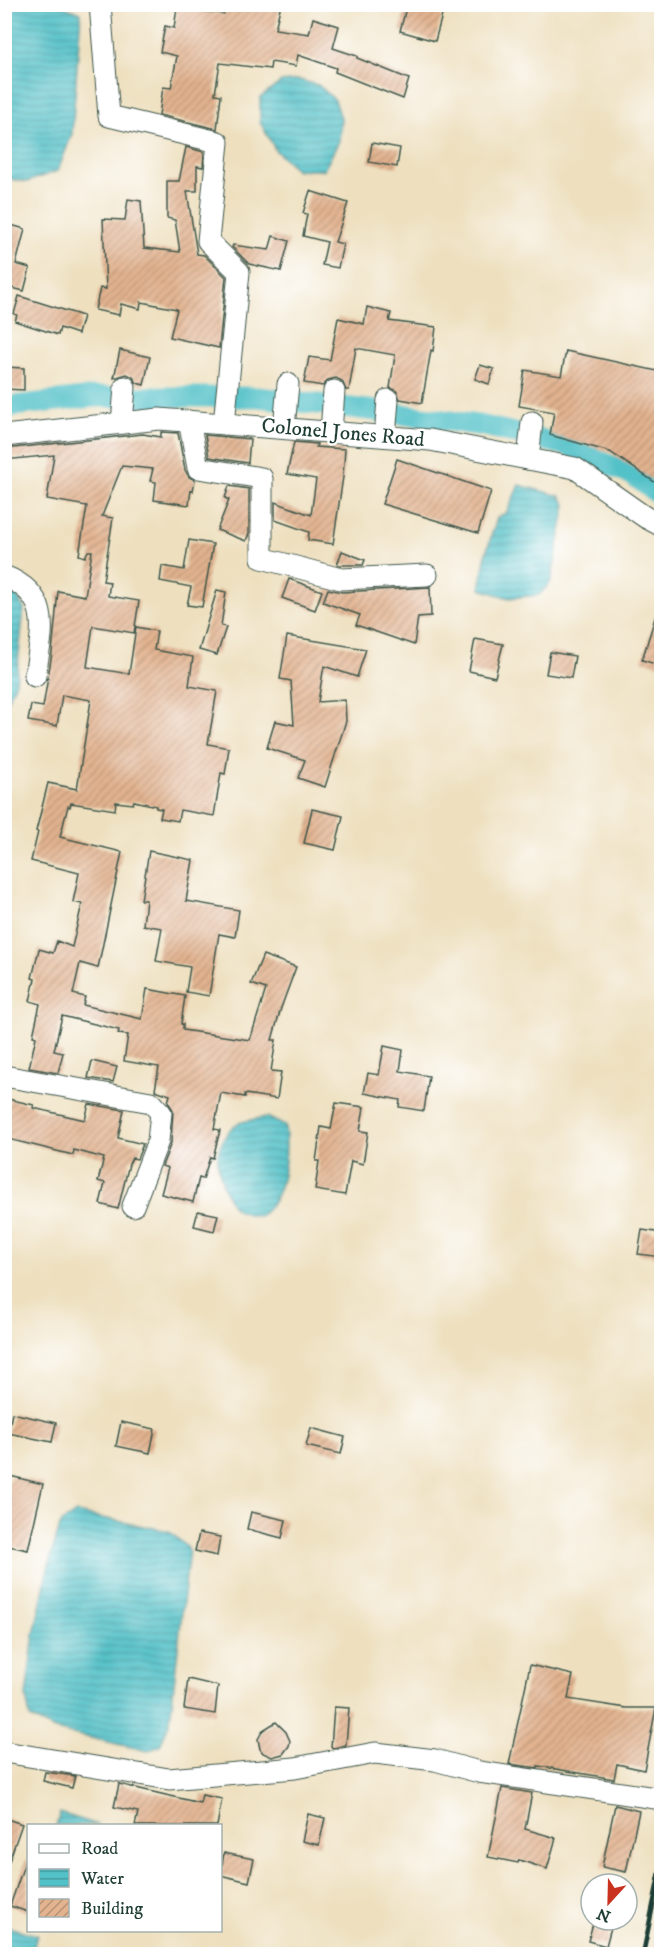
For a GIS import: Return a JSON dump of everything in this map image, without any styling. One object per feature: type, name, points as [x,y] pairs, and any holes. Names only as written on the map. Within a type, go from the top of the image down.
[{"type":"street","points":[[100,4],[109,116],[218,142],[208,241],[238,272],[225,419]]},
{"type":"street","points":[[284,423],[288,384]]},
{"type":"street","points":[[122,422],[126,387]]},
{"type":"street","points":[[330,428],[334,391]]},
{"type":"street","points":[[385,434],[388,400]]},
{"type":"street","name":"Colonel Jones Road","points":[[4,436],[159,419],[189,421],[225,419],[284,423],[430,440],[528,457],[575,468],[645,517],[662,526]]},
{"type":"street","points":[[189,421],[198,468],[262,478],[262,558],[341,579],[427,575]]},
{"type":"street","points":[[528,457],[532,422]]},
{"type":"street","points":[[4,576],[16,581],[37,601],[42,623],[35,676]]},
{"type":"street","points":[[4,1076],[151,1102],[161,1113],[158,1141],[133,1206]]},
{"type":"street","points":[[4,1752],[169,1779],[296,1768],[375,1753],[435,1760],[479,1772],[662,1798]]},
{"type":"water","points":[[4,5],[60,5],[81,13],[72,134],[58,171],[27,182],[5,178]]},
{"type":"water","points":[[299,80],[318,85],[335,100],[341,118],[339,141],[324,170],[297,170],[276,151],[260,122],[260,98],[281,82]]},
{"type":"water","points":[[519,485],[560,496],[566,505],[551,582],[539,595],[509,598],[480,589],[486,553],[497,518],[507,512]]},
{"type":"water","points":[[5,588],[14,591],[24,609],[16,682],[5,705]]},
{"type":"water","points":[[267,1117],[285,1126],[286,1149],[280,1187],[275,1199],[260,1216],[237,1210],[229,1200],[223,1184],[218,1153],[224,1138],[235,1125]]},
{"type":"water","points":[[76,1513],[169,1531],[189,1549],[170,1721],[160,1746],[148,1751],[55,1730],[30,1718],[26,1696],[34,1634],[51,1555],[61,1523]]},
{"type":"water","points":[[60,1813],[95,1824],[56,1824]]},
{"type":"water","points":[[5,1926],[37,1935],[32,1954],[5,1954]]},
{"type":"building","points":[[226,4],[281,4],[275,29],[309,34],[313,18],[339,26],[333,48],[409,79],[403,99],[335,72],[336,68],[298,55],[296,66],[271,62],[270,69],[220,63],[215,94],[221,95],[217,129],[159,115],[163,87],[171,88],[177,56],[160,52],[165,26],[174,28],[177,8],[224,14]]},
{"type":"building","points":[[414,4],[445,4],[435,41],[400,31],[406,8],[413,10]]},
{"type":"building","points":[[372,143],[400,148],[397,167],[369,162]]},
{"type":"building","points":[[186,147],[204,152],[203,167],[197,166],[197,191],[187,191],[197,254],[204,255],[226,277],[219,348],[170,337],[177,309],[141,302],[140,309],[121,304],[119,315],[95,310],[100,288],[106,289],[103,219],[125,220],[128,199],[141,201],[144,248],[180,252],[175,220],[167,218],[167,181],[179,181]]},
{"type":"building","points":[[310,191],[348,203],[335,242],[343,244],[338,268],[322,265],[327,242],[303,236],[307,214],[303,213]]},
{"type":"building","points":[[4,223],[25,229],[16,264],[30,268],[24,291],[4,286]]},
{"type":"building","points":[[273,236],[289,241],[281,271],[249,264],[232,247],[233,245],[269,250]]},
{"type":"building","points":[[19,296],[83,316],[78,334],[60,328],[58,335],[15,321],[17,315],[14,314]]},
{"type":"building","points":[[367,307],[391,313],[389,321],[436,327],[422,403],[400,399],[396,390],[390,388],[395,355],[356,348],[349,390],[346,390],[342,381],[336,378],[328,380],[323,386],[304,383],[309,357],[330,360],[338,318],[364,324]]},
{"type":"building","points":[[120,350],[150,357],[144,385],[137,383],[127,374],[114,378]]},
{"type":"building","points":[[566,351],[662,372],[662,487],[610,452],[550,435],[554,412],[519,406],[525,370],[561,376]]},
{"type":"building","points":[[480,365],[494,369],[489,384],[475,379]]},
{"type":"building","points":[[4,367],[24,368],[24,390],[4,389]]},
{"type":"building","points":[[161,432],[178,433],[185,470],[189,477],[195,480],[189,505],[154,500],[156,482],[150,481],[153,469],[122,466],[102,516],[113,518],[103,581],[110,582],[108,596],[139,601],[134,633],[93,626],[87,667],[129,674],[136,627],[157,631],[154,650],[193,657],[189,686],[217,691],[208,744],[229,748],[225,774],[221,773],[214,816],[180,810],[178,821],[160,818],[162,809],[134,801],[133,804],[116,802],[115,810],[71,803],[70,807],[68,806],[60,837],[122,852],[98,968],[80,963],[73,994],[85,997],[83,1005],[142,1019],[147,989],[185,996],[181,1024],[183,1024],[183,1030],[250,1040],[266,989],[251,984],[263,955],[296,967],[272,1040],[276,1040],[271,1071],[281,1072],[277,1099],[221,1093],[214,1129],[220,1130],[213,1158],[210,1157],[203,1179],[199,1178],[193,1202],[161,1194],[168,1168],[162,1166],[171,1143],[173,1110],[168,1102],[170,1095],[155,1090],[159,1067],[124,1061],[128,1035],[118,1034],[119,1030],[62,1016],[54,1051],[63,1053],[58,1073],[29,1068],[40,1004],[30,1001],[35,979],[32,978],[39,949],[53,953],[57,941],[72,947],[82,904],[73,902],[79,873],[31,861],[38,832],[36,831],[48,783],[77,789],[91,700],[62,695],[57,726],[28,721],[31,705],[43,707],[52,653],[58,591],[85,596],[92,551],[88,551],[85,557],[79,555],[87,506],[47,499],[54,455],[4,460],[4,449],[143,434],[161,437]]},
{"type":"building","points":[[205,435],[250,439],[248,463],[209,457]]},
{"type":"building","points":[[294,442],[317,444],[316,447],[345,449],[333,544],[308,540],[309,532],[275,520],[275,502],[311,515],[316,479],[287,474]]},
{"type":"building","points":[[397,459],[491,491],[478,533],[382,504]]},
{"type":"building","points":[[229,486],[249,489],[249,533],[246,541],[217,530],[229,500],[225,498]]},
{"type":"building","points":[[189,540],[213,544],[202,607],[187,605],[191,587],[160,581],[162,566],[184,570]]},
{"type":"building","points":[[342,551],[365,560],[363,565],[337,565]]},
{"type":"building","points":[[289,579],[322,591],[315,610],[282,598]]},
{"type":"building","points":[[430,587],[431,616],[418,617],[414,645],[356,625],[360,615],[323,602],[328,589],[342,592]]},
{"type":"building","points":[[217,590],[226,592],[221,626],[226,627],[217,655],[199,650]]},
{"type":"building","points":[[658,608],[662,609],[662,666],[642,660]]},
{"type":"building","points":[[287,636],[366,649],[357,677],[324,666],[318,702],[345,700],[346,721],[325,787],[298,778],[305,760],[267,748],[275,721],[294,725],[291,681],[280,679]]},
{"type":"building","points":[[475,639],[503,644],[495,677],[469,671]]},
{"type":"building","points":[[550,652],[575,656],[571,678],[546,674]]},
{"type":"building","points":[[312,809],[343,816],[335,850],[304,843]]},
{"type":"building","points":[[149,851],[193,860],[186,901],[239,910],[235,937],[219,934],[209,996],[186,992],[190,967],[156,961],[162,928],[143,925],[146,900],[141,900]]},
{"type":"building","points":[[384,1046],[403,1050],[400,1071],[429,1076],[424,1111],[399,1107],[400,1100],[364,1093],[368,1073],[379,1075]]},
{"type":"building","points":[[92,1061],[117,1067],[113,1082],[88,1078]]},
{"type":"building","points":[[4,1098],[34,1105],[33,1108],[85,1120],[89,1104],[124,1110],[118,1138],[143,1144],[137,1159],[132,1158],[129,1164],[118,1209],[100,1204],[105,1183],[98,1181],[104,1158],[74,1150],[73,1155],[4,1138]]},
{"type":"building","points":[[336,1103],[364,1107],[360,1131],[368,1132],[363,1164],[351,1161],[345,1195],[315,1190],[321,1127],[331,1129]]},
{"type":"building","points":[[198,1211],[218,1215],[214,1231],[194,1226]]},
{"type":"building","points":[[642,1230],[662,1233],[662,1257],[638,1254]]},
{"type":"building","points":[[12,1413],[56,1423],[52,1442],[8,1433]]},
{"type":"building","points":[[121,1422],[155,1429],[150,1453],[116,1446]]},
{"type":"building","points":[[311,1428],[345,1437],[341,1454],[306,1446]]},
{"type":"building","points":[[10,1476],[43,1484],[28,1550],[4,1545],[4,1500]]},
{"type":"building","points":[[251,1512],[286,1520],[282,1538],[247,1529]]},
{"type":"building","points":[[199,1533],[220,1537],[217,1556],[195,1551]]},
{"type":"building","points":[[530,1665],[573,1675],[568,1699],[626,1708],[656,1708],[644,1770],[617,1764],[614,1779],[538,1766],[538,1768],[509,1764]]},
{"type":"building","points":[[188,1679],[218,1686],[215,1714],[184,1709]]},
{"type":"building","points":[[334,1707],[349,1708],[346,1745],[334,1748],[331,1747]]},
{"type":"building","points":[[276,1722],[286,1732],[290,1741],[283,1754],[272,1757],[263,1753],[258,1739],[263,1730]]},
{"type":"building","points":[[45,1772],[75,1776],[72,1788],[43,1781]]},
{"type":"building","points":[[119,1784],[200,1803],[202,1795],[222,1799],[217,1824],[135,1824],[138,1812],[114,1807]]},
{"type":"building","points":[[502,1788],[532,1793],[525,1829],[556,1838],[547,1869],[519,1860],[518,1863],[488,1857]]},
{"type":"building","points":[[615,1805],[639,1811],[626,1872],[602,1867]]},
{"type":"building","points":[[308,1814],[325,1818],[319,1845],[302,1841]]},
{"type":"building","points":[[4,1818],[22,1824],[7,1867],[4,1867]]},
{"type":"building","points":[[224,1853],[254,1859],[249,1882],[222,1875]]},
{"type":"building","points":[[26,1859],[27,1912],[10,1906]]},
{"type":"building","points":[[591,1932],[610,1932],[606,1946],[588,1941]]},
{"type":"waterway","points":[[4,407],[93,397],[258,397],[394,413],[484,426],[565,445],[634,476],[662,497]]},
{"type":"railway","points":[[643,1954],[662,1862]]}]
